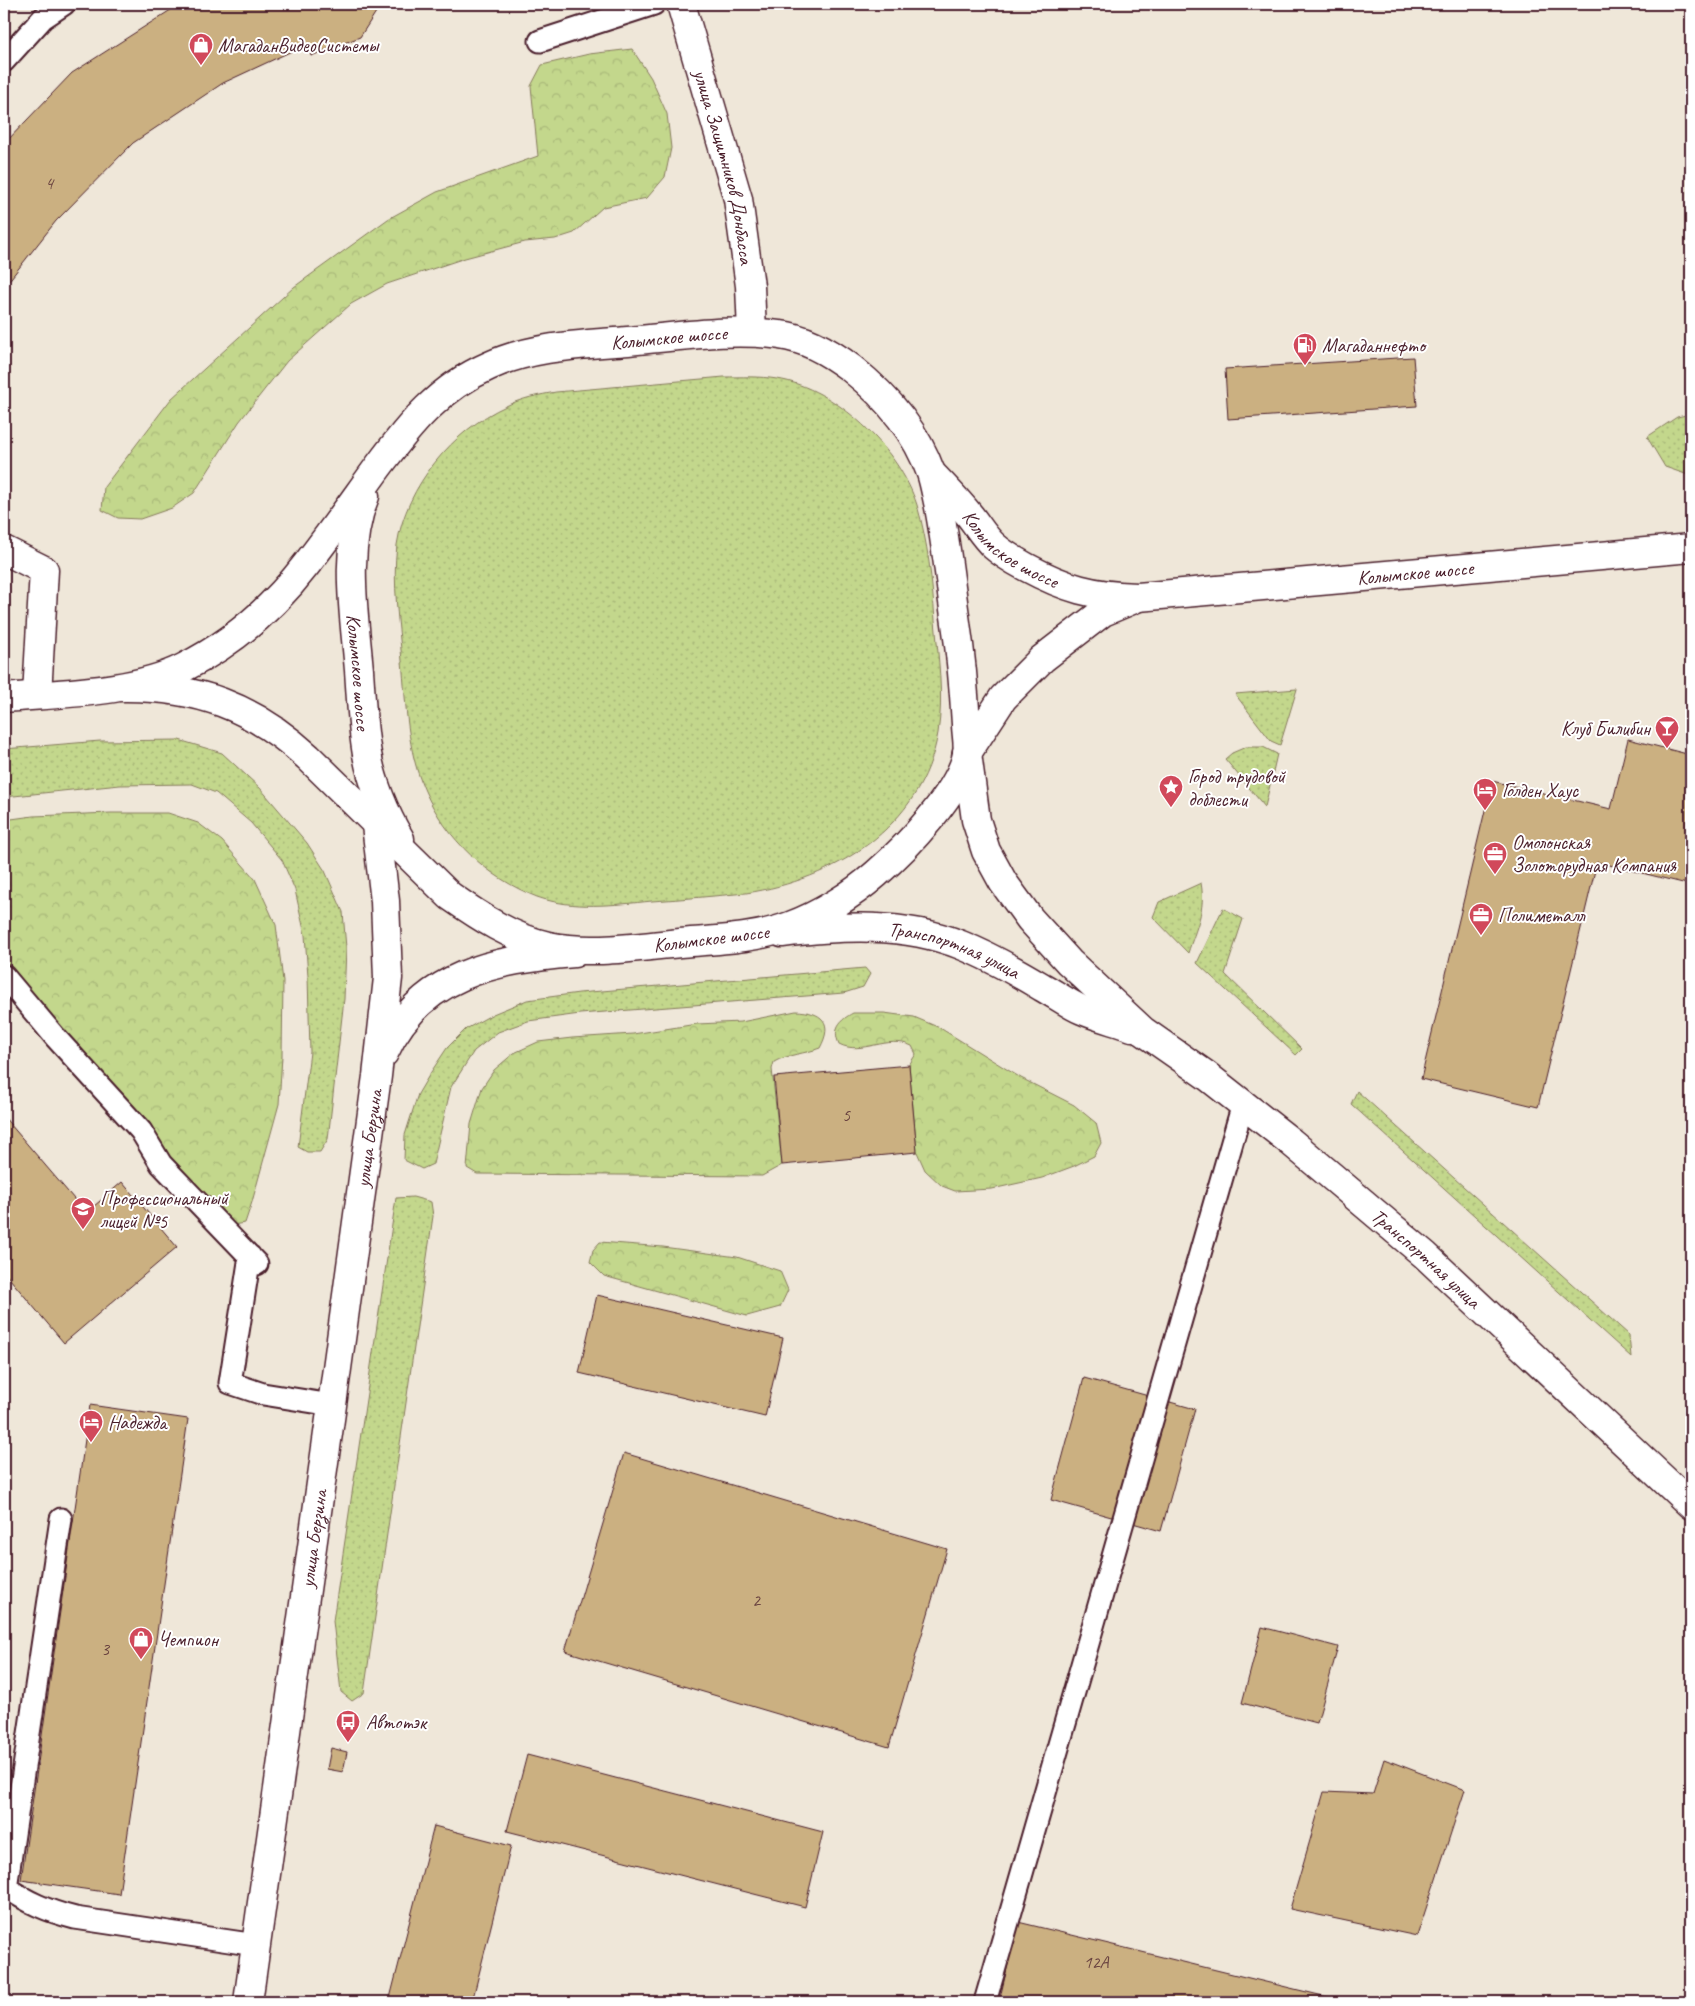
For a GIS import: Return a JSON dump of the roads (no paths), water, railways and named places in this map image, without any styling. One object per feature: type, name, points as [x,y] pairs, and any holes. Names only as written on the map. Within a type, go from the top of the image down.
[{"type":"main road","name":"улица Защитников Донбасса","points":[[681,4],[738,199],[750,286],[752,332]]},
{"type":"main road","name":"Колымское шоссе","points":[[122,687],[151,681],[177,671],[230,640],[256,618],[278,598],[305,567],[397,439],[436,398],[474,373],[518,354],[550,348],[752,332],[786,335],[813,345],[840,360],[886,399],[914,438],[932,474],[942,524],[962,667],[967,753]]},
{"type":"main road","name":"Колымское шоссе","points":[[384,459],[370,484],[359,512],[353,541],[352,569],[367,755],[389,819],[411,855],[428,875]]},
{"type":"main road","name":"Колымское шоссе","points":[[932,474],[994,546],[1012,559],[1043,576],[1074,589],[1094,594],[1138,598],[1691,548]]},
{"type":"main road","points":[[4,550],[44,570],[36,695]]},
{"type":"main road","name":"Колымское шоссе","points":[[4,698],[152,686],[180,691],[235,707],[259,719],[286,737],[301,750],[450,896],[475,914],[522,938],[548,946],[574,950],[603,950],[751,937],[786,928],[806,919],[872,878],[908,842],[948,796],[967,753],[1003,698],[1042,659],[1103,612],[1138,598]]},
{"type":"main road","name":"Транспортная улица","points":[[967,753],[976,820],[986,851],[1003,882],[1030,919],[1068,962],[1143,1031],[1206,1075],[1243,1104],[1334,1177],[1425,1255],[1691,1505]]},
{"type":"main road","name":"улица Берзина","points":[[248,2002],[332,1405],[388,978],[385,900],[367,755]]},
{"type":"main road","name":"Транспортная улица","points":[[751,937],[827,928],[870,927],[930,936],[961,945],[1081,1009],[1143,1031]]},
{"type":"main road","name":"улица Берзина","points":[[376,1076],[391,1038],[402,1022],[432,994],[455,980],[478,969],[506,961],[603,950]]},
{"type":"lane","points":[[4,61],[43,18],[64,4]]},
{"type":"lane","points":[[540,41],[654,4]]},
{"type":"lane","points":[[4,976],[56,1038],[141,1131],[160,1164],[254,1260],[230,1383],[263,1394],[332,1405]]},
{"type":"lane","points":[[985,2002],[1243,1104]]},
{"type":"lane","points":[[60,1519],[5,1887],[48,1911],[75,1918],[256,1945]]},
{"type":"place","name":"МагаданВидеоСистемы","points":[[201,66]]},
{"type":"place","name":"Магаданнефто","points":[[1305,366]]},
{"type":"place","name":"Клуб Билибин","points":[[1667,749]]},
{"type":"place","name":"Город трудовой доблести","points":[[1171,808]]},
{"type":"place","name":"Голден Хаус","points":[[1485,811]]},
{"type":"place","name":"Омолонская Золоторудная Компания","points":[[1495,875]]},
{"type":"place","name":"Полиметалл","points":[[1481,936]]},
{"type":"place","name":"Профессиональный лицей №5","points":[[83,1230]]},
{"type":"place","name":"Надежда","points":[[91,1443]]},
{"type":"place","name":"Чемпион","points":[[141,1660]]},
{"type":"place","name":"Автотэк","points":[[348,1743]]}]
